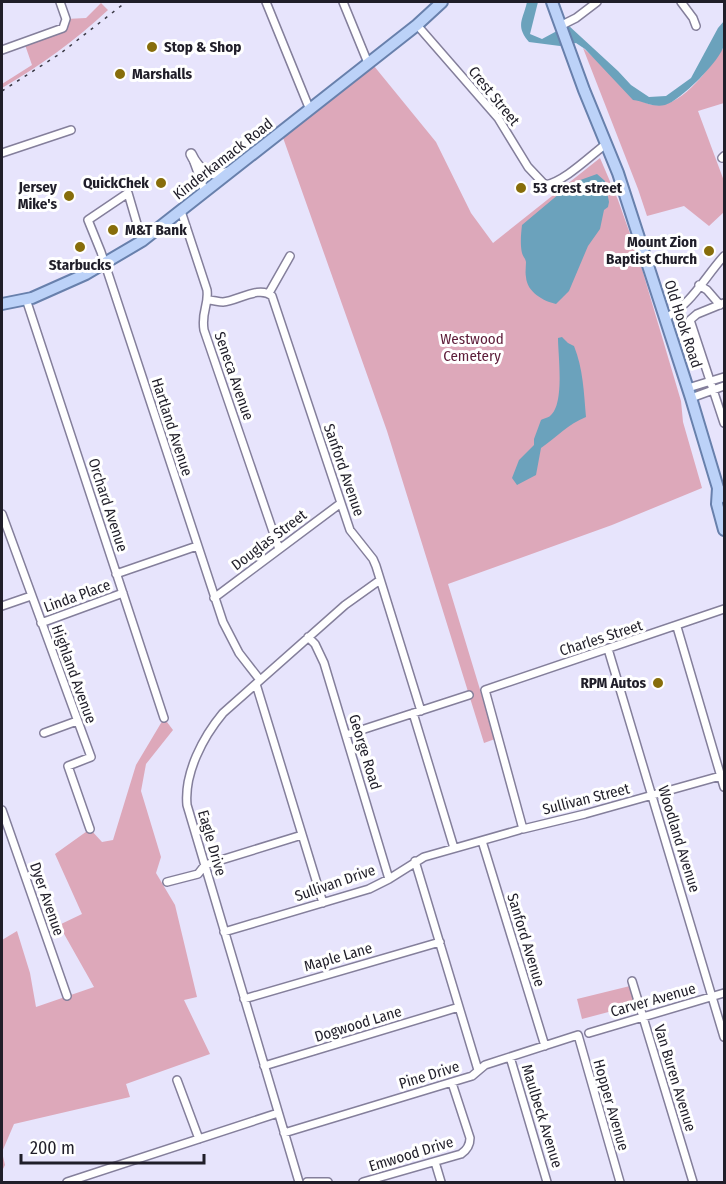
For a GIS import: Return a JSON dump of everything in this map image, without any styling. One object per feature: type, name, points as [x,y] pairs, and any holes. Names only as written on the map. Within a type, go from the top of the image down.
[{"type":"main road","name":"Old Hook Road","points":[[552,2],[621,182],[721,493],[717,504],[724,530]]},
{"type":"main road","name":"Kinderkamack Road","points":[[2,304],[26,299],[105,265],[142,241],[417,25],[436,4]]},
{"type":"street","points":[[2,50],[60,30],[65,25],[66,19],[60,2]]},
{"type":"street","points":[[266,2],[310,110]]},
{"type":"street","points":[[343,2],[368,63]]},
{"type":"street","points":[[561,26],[597,2]]},
{"type":"street","points":[[681,2],[696,26]]},
{"type":"street","name":"Crest Street","points":[[417,25],[498,118],[528,167],[545,185],[584,162],[606,144]]},
{"type":"street","points":[[2,153],[71,130]]},
{"type":"street","points":[[191,154],[197,166],[208,174],[219,175],[231,172]]},
{"type":"street","points":[[191,154],[205,192]]},
{"type":"street","name":"Hartland Avenue","points":[[142,241],[128,193],[88,220],[105,265],[214,598],[230,638],[258,682],[323,903]]},
{"type":"street","name":"Seneca Avenue","points":[[181,212],[207,290],[208,300],[202,313],[204,330],[279,549]]},
{"type":"street","points":[[208,300],[225,302],[262,292],[269,293],[290,256]]},
{"type":"street","points":[[665,318],[687,304],[699,285],[724,256]]},
{"type":"street","points":[[699,285],[722,304],[690,320],[724,423]]},
{"type":"street","name":"Sanford Avenue","points":[[269,293],[350,530],[373,559],[454,848]]},
{"type":"street","name":"Orchard Avenue","points":[[26,299],[164,718]]},
{"type":"street","points":[[689,393],[711,386],[724,377]]},
{"type":"street","points":[[711,386],[724,386]]},
{"type":"street","name":"Douglas Street","points":[[214,598],[341,503]]},
{"type":"street","name":"Highland Avenue","points":[[2,514],[91,757],[68,766],[90,829]]},
{"type":"street","name":"Linda Place","points":[[116,574],[196,546]]},
{"type":"street","name":"Eagle Drive","points":[[298,1181],[187,805],[187,783],[215,723],[308,637],[345,605],[380,580]]},
{"type":"street","name":"Linda Place","points":[[41,623],[123,593]]},
{"type":"street","points":[[2,606],[32,596]]},
{"type":"street","name":"Charles Street","points":[[521,829],[485,690],[677,627],[724,609]]},
{"type":"street","points":[[677,627],[723,776],[724,787]]},
{"type":"street","name":"George Road","points":[[308,637],[315,644],[324,663],[389,879]]},
{"type":"street","name":"Woodland Avenue","points":[[608,649],[724,1037]]},
{"type":"street","points":[[346,735],[469,695]]},
{"type":"street","points":[[44,733],[77,721]]},
{"type":"street","name":"Sullivan Street","points":[[521,829],[723,776]]},
{"type":"street","name":"Dyer Avenue","points":[[2,810],[67,996]]},
{"type":"street","name":"Sullivan Drive","points":[[224,932],[369,889],[389,879],[415,861],[434,853],[521,829]]},
{"type":"street","points":[[167,882],[198,874],[205,865],[302,835]]},
{"type":"street","name":"Sanford Avenue","points":[[482,841],[545,1046]]},
{"type":"street","points":[[415,861],[478,1070]]},
{"type":"street","name":"Maple Lane","points":[[244,999],[440,942]]},
{"type":"street","name":"Van Buren Avenue","points":[[633,981],[693,1182]]},
{"type":"street","name":"Carver Avenue","points":[[589,1033],[724,993]]},
{"type":"street","name":"Dogwood Lane","points":[[264,1066],[459,1007]]},
{"type":"street","name":"Pine Drive","points":[[284,1133],[452,1083],[472,1076],[484,1065],[578,1035]]},
{"type":"street","name":"Hopper Avenue","points":[[578,1035],[620,1182]]},
{"type":"street","name":"Maulbeck Avenue","points":[[510,1057],[547,1182]]},
{"type":"street","points":[[177,1080],[199,1139]]},
{"type":"street","name":"Emwood Drive","points":[[363,1182],[461,1154],[468,1147],[470,1143],[452,1083]]},
{"type":"street","points":[[67,1182],[278,1113]]},
{"type":"street","points":[[435,1162],[441,1182]]},
{"type":"street","points":[[288,1182],[298,1181]]},
{"type":"street","points":[[307,1182],[328,1182]]},
{"type":"green space","points":[[101,3],[108,10],[96,21],[57,52],[2,88],[2,84],[32,65],[24,42],[60,30],[66,19],[86,18]]},
{"type":"green space","points":[[724,47],[724,103],[698,111],[724,181],[724,212],[709,226],[684,206],[647,216],[583,48],[642,101],[654,105],[666,104],[689,89],[700,79]]},
{"type":"green space","name":"Westwood Cemetery","points":[[368,63],[374,66],[436,142],[471,213],[493,243],[600,158],[639,259],[681,401],[683,422],[702,488],[612,525],[448,584],[495,739],[484,743],[387,431],[281,132]]},
{"type":"green space","points":[[164,718],[173,730],[146,764],[141,791],[161,857],[156,873],[175,905],[197,997],[184,1000],[210,1054],[126,1084],[130,1097],[14,1124],[2,1152],[2,940],[17,931],[30,973],[36,1007],[94,987],[59,925],[82,914],[55,854],[90,829],[102,842],[113,840],[136,765]]},
{"type":"green space","points":[[630,986],[635,1005],[582,1019],[577,999]]},
{"type":"green space","points":[[2,1152],[5,1165],[2,1171]]},
{"type":"water","points":[[527,2],[538,2],[530,34],[542,39],[568,25],[631,85],[649,97],[666,96],[691,78],[724,21],[725,42],[708,70],[680,96],[665,105],[653,105],[633,100],[585,49],[576,43],[560,46],[529,42],[521,27]]},
{"type":"water","points":[[597,174],[605,181],[608,207],[604,210],[600,229],[588,246],[569,291],[556,304],[551,303],[536,295],[527,282],[526,262],[521,246],[522,225],[572,183]]},
{"type":"water","points":[[562,337],[574,346],[577,354],[583,381],[586,417],[568,427],[541,448],[536,475],[517,485],[512,478],[519,460],[534,445],[541,420],[550,416],[558,402],[560,379],[558,338]]},
{"type":"railway","points":[[2,91],[61,53],[126,2]]},
{"type":"place","name":"Stop & Shop","points":[[152,47]]},
{"type":"place","name":"Marshalls","points":[[120,74]]},
{"type":"place","name":"QuickChek","points":[[161,183]]},
{"type":"place","name":"53 crest street","points":[[521,188]]},
{"type":"place","name":"Jersey Mike's","points":[[69,196]]},
{"type":"place","name":"M&T Bank","points":[[113,230]]},
{"type":"place","name":"Starbucks","points":[[80,247]]},
{"type":"place","name":"Mount Zion Baptist Church","points":[[709,251]]},
{"type":"place","name":"RPM Autos","points":[[658,683]]}]
